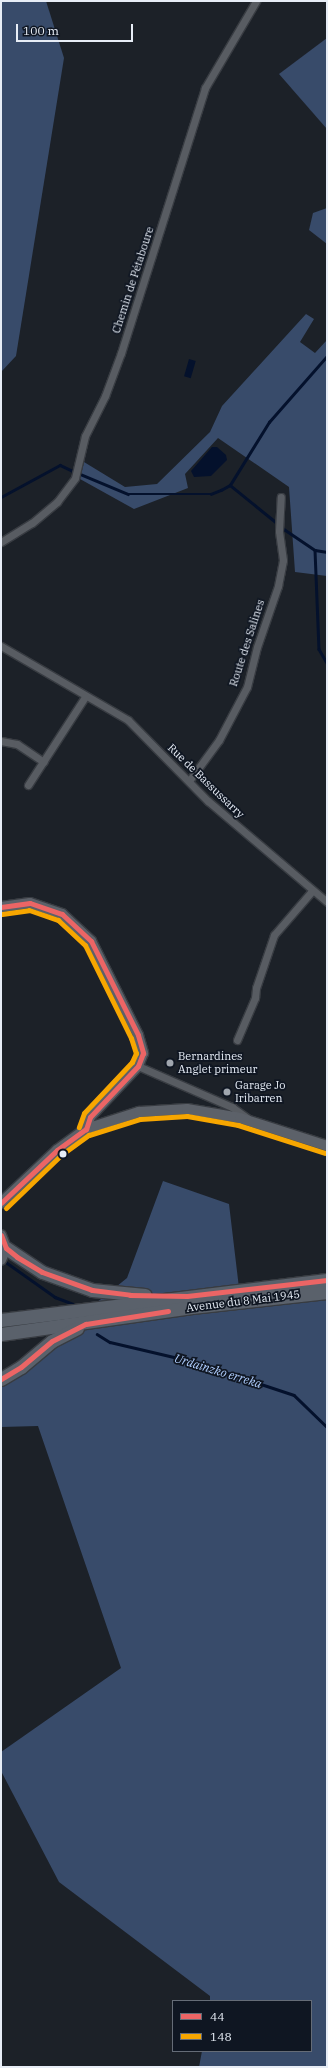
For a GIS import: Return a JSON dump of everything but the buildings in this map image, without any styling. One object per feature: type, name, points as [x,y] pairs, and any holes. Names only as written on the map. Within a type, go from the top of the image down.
[{"type":"highway","points":[[4,1254],[42,1272],[92,1290],[130,1295],[187,1296]]},
{"type":"highway","name":"Avenue du 8 Mai 1945","points":[[1,1320],[327,1280]]},
{"type":"highway","name":"Avenue du 8 Mai 1945","points":[[1,1334],[86,1324],[192,1307],[327,1292]]},
{"type":"highway","points":[[1,1379],[21,1367],[52,1341],[86,1324]]},
{"type":"street","name":"Chemin de Pétaboure","points":[[1,542],[32,523],[57,502],[74,478],[85,436],[105,396],[121,352],[205,88],[256,1]]},
{"type":"street","name":"Route des Salines","points":[[189,781],[219,740],[247,687],[257,647],[278,586],[283,560],[279,531],[281,497]]},
{"type":"street","name":"Rue de Bassussarry","points":[[1,646],[85,697],[128,720],[208,801],[285,865],[312,891],[327,902]]},
{"type":"street","points":[[28,785],[85,697]]},
{"type":"street","points":[[1,741],[17,744],[44,762]]},
{"type":"street","points":[[237,1040],[255,998],[256,988],[274,935],[312,891]]},
{"type":"street","points":[[1,908],[30,903],[62,914],[91,941],[138,1035],[143,1053],[138,1066],[90,1117],[86,1129]]},
{"type":"street","points":[[138,1066],[232,1107],[248,1119]]},
{"type":"street","points":[[1,1203],[57,1150],[86,1129],[139,1112],[187,1109],[248,1119],[327,1146]]},
{"type":"street","points":[[1,1235],[4,1254]]},
{"type":"shaded area","points":[[1,1],[46,1],[64,58],[16,356],[1,372]]},
{"type":"shaded area","points":[[327,38],[327,129],[279,74]]},
{"type":"shaded area","points":[[327,208],[327,244],[309,230],[313,213]]},
{"type":"shaded area","points":[[306,314],[314,319],[300,342],[315,353],[327,340],[327,576],[295,572],[289,487],[218,438],[185,474],[188,488],[134,509],[80,479],[84,462],[125,487],[157,484],[210,432],[222,406]]},
{"type":"shaded area","points":[[189,359],[196,361],[191,378],[184,376]]},
{"type":"shaded area","points":[[212,447],[217,447],[226,455],[227,460],[211,476],[194,477],[191,471]]},
{"type":"shaded area","points":[[163,1181],[229,1204],[239,1288],[327,1292],[327,2067],[199,2067],[202,2052],[312,2052],[312,2000],[210,2000],[210,1996],[59,1882],[1,1771],[1,1752],[121,1668],[38,1426],[1,1427],[1,1380],[127,1278]]},
{"type":"waterway","points":[[80,474],[128,494],[211,494],[221,490],[230,485],[269,422],[327,356]]},
{"type":"waterway","points":[[1,497],[60,465],[73,471]]},
{"type":"waterway","points":[[230,485],[277,523]]},
{"type":"waterway","points":[[281,527],[315,550],[327,552]]},
{"type":"waterway","points":[[315,550],[319,649],[327,663]]},
{"type":"waterway","name":"Urdainzko erreka","points":[[3,1260],[55,1297],[73,1304]]},
{"type":"waterway","name":"Urdainzko erreka","points":[[97,1334],[110,1342],[195,1362],[294,1395],[327,1427]]},
{"type":"transit line","name":"44","points":[[1,907],[30,903],[62,914],[91,941],[138,1035],[143,1053],[138,1066],[90,1117],[86,1129]]},
{"type":"transit line","name":"148","points":[[2,914],[29,910],[58,920],[85,945],[131,1038],[136,1053],[132,1062],[84,1113],[79,1127]]},
{"type":"transit line","name":"148","points":[[6,1208],[61,1155],[89,1135],[140,1119],[187,1116],[238,1125],[325,1153]]},
{"type":"transit line","name":"44","points":[[1,1203],[57,1150],[86,1129]]},
{"type":"transit line","name":"44","points":[[1,1235],[6,1248],[17,1257],[42,1272],[92,1290],[130,1295],[187,1296],[327,1280]]},
{"type":"transit line","name":"44","points":[[1,1379],[21,1367],[52,1341],[86,1324],[168,1311]]},
{"type":"place","name":"Bernardines Anglet primeur","points":[[170,1063]]},
{"type":"place","name":"Garage Jo Iribarren","points":[[227,1092]]}]
